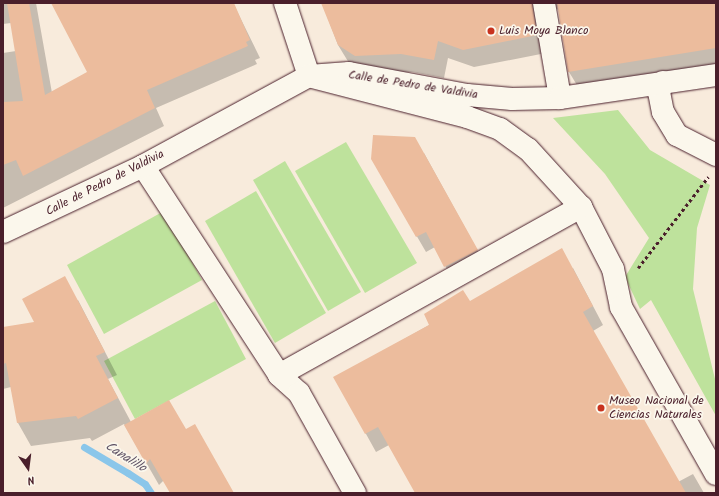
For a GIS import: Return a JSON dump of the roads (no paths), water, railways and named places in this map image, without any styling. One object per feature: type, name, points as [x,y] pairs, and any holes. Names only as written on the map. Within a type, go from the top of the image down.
[{"type":"street","points":[[285,3],[309,76],[467,117],[500,129],[528,149],[581,207],[613,269],[621,307],[716,474]]},
{"type":"street","points":[[544,3],[560,98]]},
{"type":"street","name":"Calle de Pedro de Valdivia","points":[[3,232],[143,166],[309,76],[349,73],[467,95],[512,99],[560,98],[716,75]]},
{"type":"street","points":[[663,82],[659,92],[663,112],[677,135],[714,164]]},
{"type":"street","points":[[143,166],[279,375],[299,393],[355,493]]},
{"type":"street","points":[[279,375],[581,207]]},
{"type":"waterway","name":"Canalillo","points":[[84,447],[145,484],[151,493]]},
{"type":"place","name":"Luis Moya Blanco","points":[[491,31]]},
{"type":"place","name":"Museo Nacional de Ciencias Naturales","points":[[601,408]]}]
